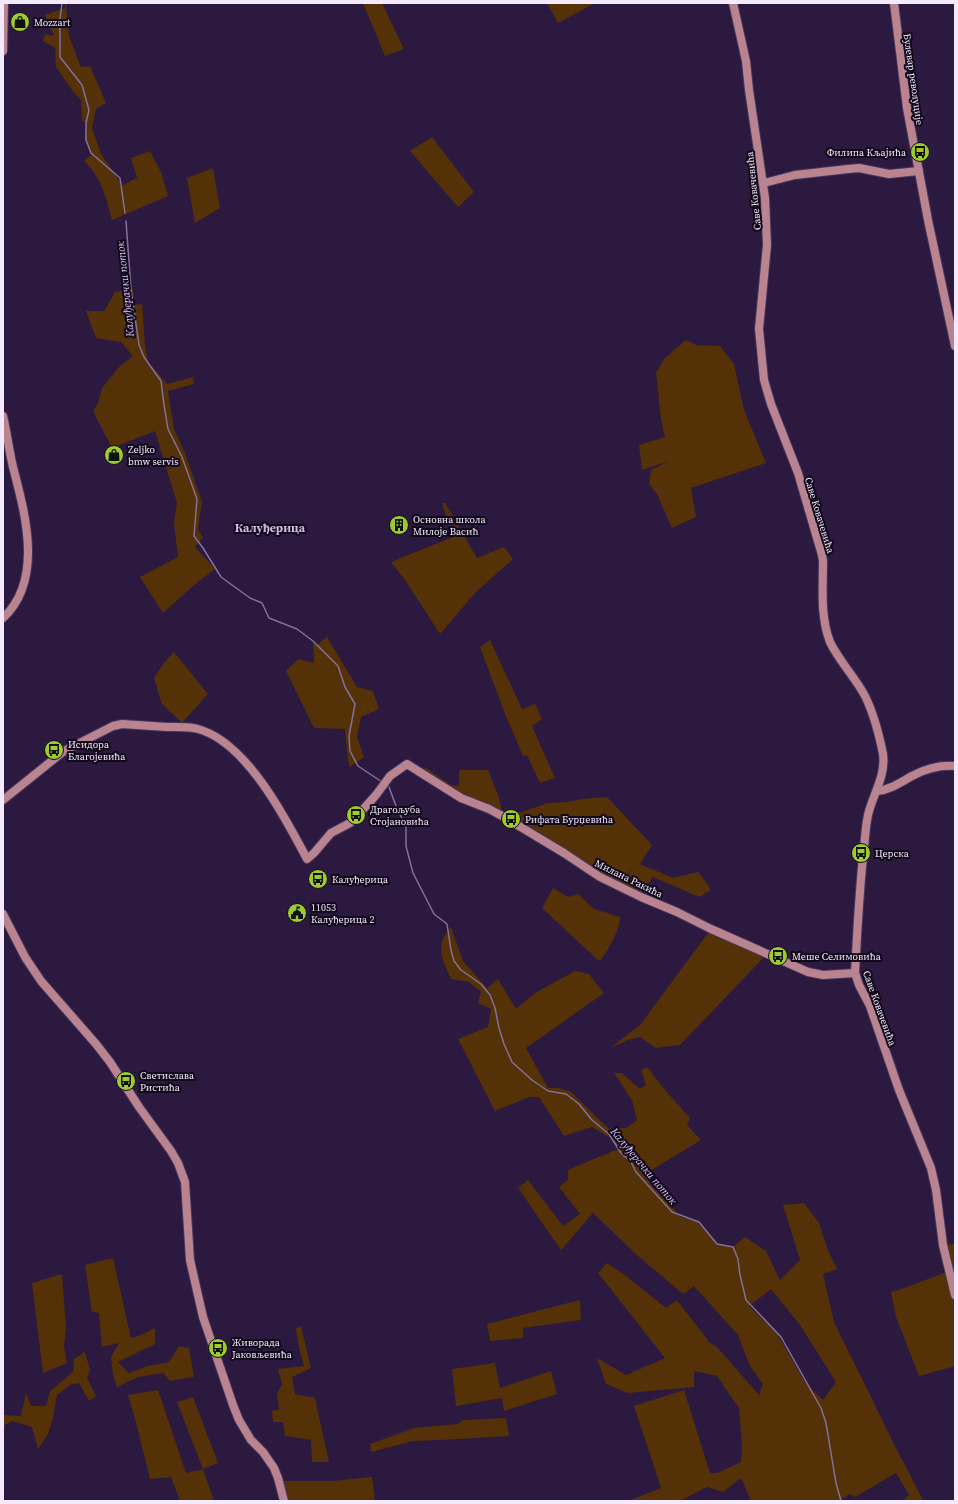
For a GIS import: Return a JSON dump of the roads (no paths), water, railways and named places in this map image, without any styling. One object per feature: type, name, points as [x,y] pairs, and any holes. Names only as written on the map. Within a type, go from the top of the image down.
[{"type":"street","points":[[3,51],[4,3]]},
{"type":"street","name":"Саве Ковачевића","points":[[733,3],[745,54],[764,183],[767,245],[759,329],[764,380],[771,404],[798,474],[822,554],[823,613],[830,641],[864,695],[876,726],[884,761],[877,791],[868,814],[860,893],[855,973],[859,985],[870,1006],[899,1090],[931,1168],[936,1190],[943,1245],[955,1296]]},
{"type":"street","name":"Булевар револуције","points":[[894,3],[903,84],[928,220],[955,346]]},
{"type":"street","points":[[764,183],[795,175],[859,168],[889,174],[919,171]]},
{"type":"street","points":[[3,416],[13,467],[24,508],[27,552],[23,588],[13,608],[3,618]]},
{"type":"street","name":"Милана Ракића","points":[[3,800],[64,751],[113,726],[122,724],[194,728],[207,732],[223,742],[236,752],[251,768],[275,804],[307,859],[331,833],[350,822],[358,815],[376,795],[390,776],[407,764],[461,798],[489,809],[504,817],[564,853],[600,877],[641,897],[808,972],[823,974],[855,973]]},
{"type":"street","points":[[877,791],[886,789],[924,771],[944,766],[955,766]]},
{"type":"street","points":[[3,914],[25,957],[41,981],[110,1062],[139,1107],[172,1151],[178,1163],[184,1182],[190,1260],[203,1317],[237,1415],[251,1440],[263,1452],[274,1468],[284,1501]]},
{"type":"waterway","name":"Калуђерачки поток","points":[[62,3],[60,19],[60,57],[82,85],[89,110],[86,123],[86,140],[91,153],[120,178],[125,213]]},
{"type":"waterway","name":"Калуђерачки поток","points":[[126,221],[131,289],[139,345],[144,357],[161,381],[168,429],[182,457],[197,499],[194,536],[221,577],[250,598],[262,603],[269,618],[297,629],[313,641],[338,666],[345,687],[355,704],[349,736],[350,751],[358,766],[382,782]]},
{"type":"waterway","name":"Калуђерачки поток","points":[[389,787],[406,827],[406,846],[413,873],[434,914],[447,924],[454,961],[461,970],[481,984],[490,995],[495,1008],[504,1044],[512,1062],[532,1080],[548,1091],[566,1094],[579,1104],[592,1120],[609,1134],[621,1153],[631,1162],[636,1172],[672,1212],[699,1222],[717,1244],[733,1247],[738,1259],[746,1300],[781,1337],[821,1408],[826,1423],[836,1483],[841,1501]]},
{"type":"place","name":"Mozzart","points":[[20,22]]},
{"type":"place","name":"Филипа Кљајића","points":[[920,152]]},
{"type":"place","name":"Zeljko bmw servis","points":[[114,455]]},
{"type":"place","name":"Основна школа Милоје Васић","points":[[399,525]]},
{"type":"place","name":"Исидора Благојевића","points":[[54,750]]},
{"type":"place","name":"Драгољуба Стојановића","points":[[356,815]]},
{"type":"place","name":"Рифата Бурџевића","points":[[511,819]]},
{"type":"place","name":"Церска","points":[[861,853]]},
{"type":"place","name":"Калуђерица","points":[[318,879]]},
{"type":"place","name":"11053 Калуђерица 2","points":[[297,913]]},
{"type":"place","name":"Меше Селимовића","points":[[778,956]]},
{"type":"place","name":"Светислава Ристића","points":[[126,1081]]},
{"type":"place","name":"Живорада Јаковљевића","points":[[218,1348]]},
{"type":"district","name":"Калуђерица","points":[[270,528]]}]
